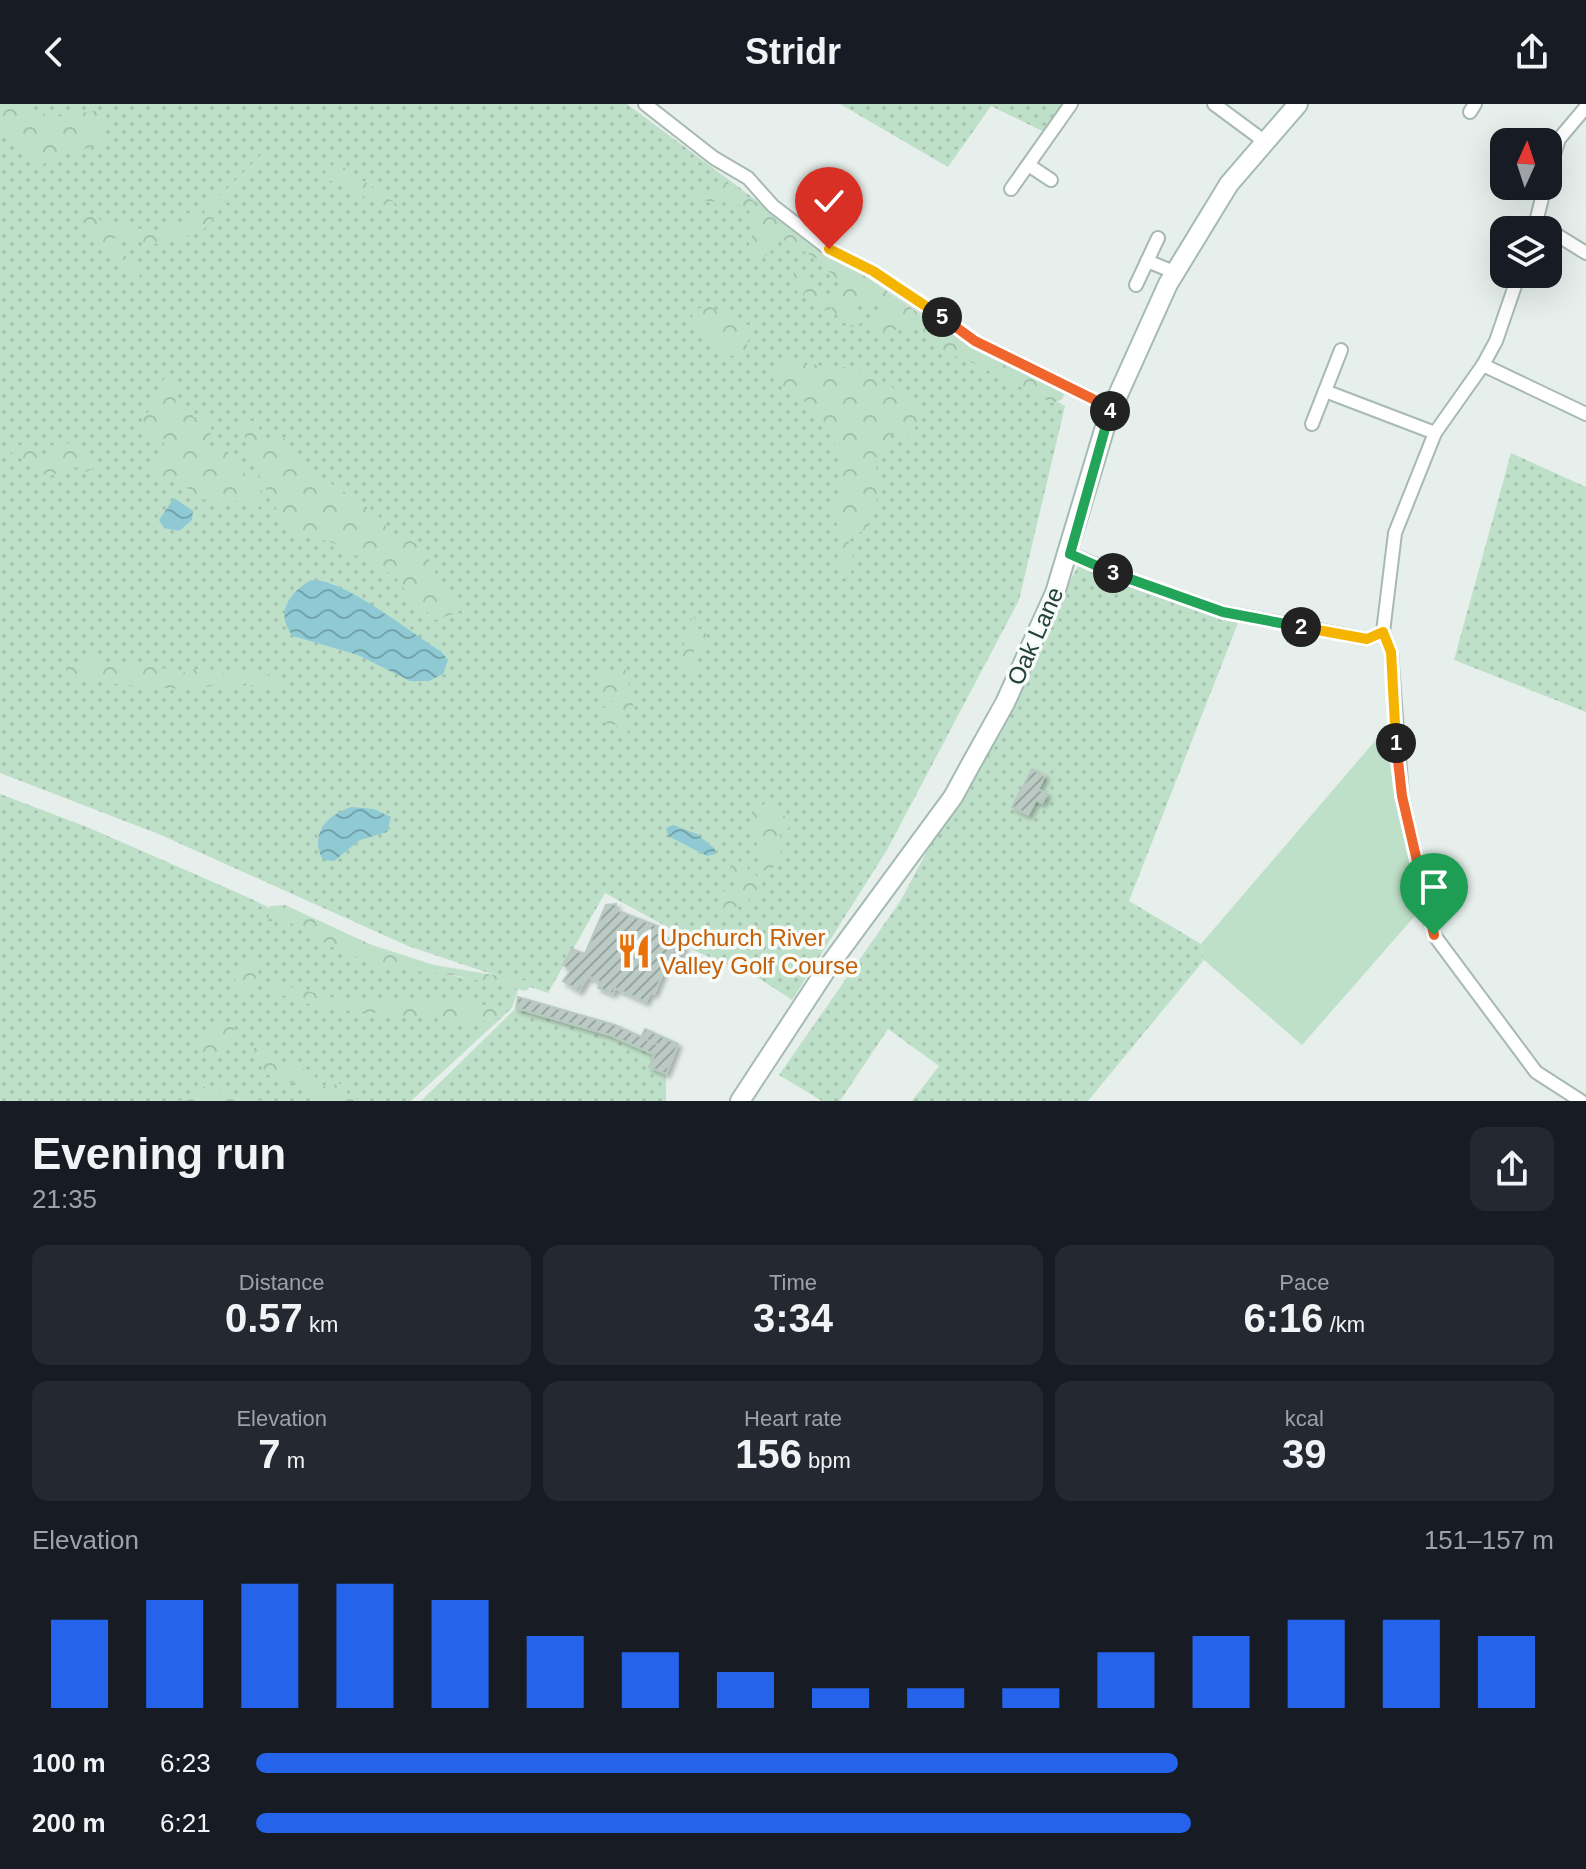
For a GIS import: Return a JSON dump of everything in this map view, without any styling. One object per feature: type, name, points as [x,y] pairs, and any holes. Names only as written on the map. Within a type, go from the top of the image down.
[{"type":"street","points":[[645,104],[714,158],[748,178],[773,206],[829,249],[873,271],[975,341],[1111,408]]},
{"type":"street","points":[[1011,189],[1071,104]]},
{"type":"street","points":[[1214,104],[1264,141]]},
{"type":"street","name":"Oak Lane","points":[[740,1101],[828,967],[953,797],[1005,703],[1070,554],[1111,408],[1174,272],[1229,184],[1298,104]]},
{"type":"street","points":[[1562,135],[1586,107]]},
{"type":"street","points":[[1030,166],[1051,180]]},
{"type":"street","points":[[1136,285],[1158,238]]},
{"type":"street","points":[[1562,240],[1586,253]]},
{"type":"street","points":[[1147,261],[1174,272]]},
{"type":"street","points":[[1513,288],[1483,365],[1435,433],[1395,533],[1383,632],[1391,652],[1402,796],[1434,935],[1536,1072],[1581,1101]]},
{"type":"street","points":[[1312,424],[1341,350]]},
{"type":"street","points":[[1483,365],[1586,414]]},
{"type":"street","points":[[1325,391],[1435,433]]},
{"type":"street","points":[[1070,554],[1223,612],[1367,639],[1383,632]]},
{"type":"green space","points":[[0,104],[627,104],[924,325],[1065,406],[1019,600],[887,850],[792,1000],[757,977],[693,950],[669,928],[605,893],[548,993],[408,946],[161,835],[0,773]]},
{"type":"green space","points":[[13,104],[55,117],[101,110],[110,121],[102,131],[108,144],[103,148],[97,144],[90,149],[80,148],[79,155],[65,150],[60,160],[52,158],[39,167],[0,123],[0,106]]},
{"type":"green space","points":[[840,104],[1066,104],[1046,133],[991,106],[948,167]]},
{"type":"green space","points":[[262,154],[265,165],[229,196],[209,225],[198,233],[160,244],[112,238],[140,275],[137,282],[120,269],[81,219],[82,215],[89,213],[107,224],[163,232],[164,225],[176,224],[177,232],[186,230],[187,213],[203,218],[207,202],[223,193]]},
{"type":"green space","points":[[336,162],[398,205],[397,209],[365,197],[336,179],[330,183],[325,171]]},
{"type":"green space","points":[[717,174],[819,250],[852,267],[936,325],[1065,394],[1061,400],[1052,403],[969,361],[943,352],[931,335],[910,326],[904,333],[898,328],[892,333],[878,333],[873,320],[880,306],[851,302],[861,323],[853,327],[842,322],[831,308],[823,311],[818,304],[810,305],[810,293],[805,292],[798,299],[796,294],[800,289],[792,278],[795,270],[806,274],[825,298],[840,295],[840,282],[814,257],[778,237],[773,238],[774,248],[763,258],[754,257],[748,247],[753,231],[749,211],[733,203],[696,200],[693,194],[697,189],[722,191]]},
{"type":"green space","points":[[708,305],[732,319],[738,328],[743,323],[751,326],[752,337],[746,342],[749,350],[745,359],[720,349],[699,327],[691,312]]},
{"type":"green space","points":[[784,358],[827,367],[852,367],[879,379],[921,406],[912,438],[889,434],[885,452],[875,458],[879,493],[867,528],[848,540],[855,564],[847,579],[837,563],[841,529],[833,513],[842,476],[839,457],[818,413],[773,379]]},
{"type":"green space","points":[[168,376],[177,391],[175,406],[183,411],[194,405],[193,417],[204,418],[211,427],[210,444],[204,451],[226,448],[262,493],[270,510],[239,499],[230,506],[212,503],[189,490],[171,471],[164,479],[152,472],[167,437],[160,442],[144,440],[143,419],[162,393],[160,383]]},
{"type":"green space","points":[[247,419],[257,423],[261,435],[269,443],[277,438],[285,439],[291,453],[306,467],[376,513],[390,532],[422,546],[442,583],[464,605],[460,611],[436,620],[410,597],[397,579],[382,569],[329,541],[290,535],[253,463],[241,425]]},
{"type":"green space","points":[[13,442],[45,457],[52,445],[72,443],[90,455],[94,468],[86,472],[73,466],[48,477],[8,450]]},
{"type":"green space","points":[[1511,453],[1586,487],[1586,712],[1454,660]]},
{"type":"green space","points":[[1078,566],[1238,623],[1129,901],[1201,944],[1204,960],[1088,1101],[912,1101],[939,1066],[888,1029],[840,1101],[822,1101],[779,1075],[901,900]]},
{"type":"green space","points":[[695,616],[697,628],[705,631],[708,641],[693,651],[699,671],[687,673],[682,670],[684,641]]},
{"type":"green space","points":[[83,656],[123,666],[129,661],[138,665],[150,662],[159,669],[173,668],[180,674],[195,669],[218,670],[227,675],[263,673],[284,682],[281,690],[251,686],[248,682],[240,686],[232,683],[228,688],[219,683],[207,687],[167,688],[67,675],[66,667],[72,667]]},
{"type":"green space","points":[[620,667],[627,671],[634,708],[634,714],[622,714],[630,722],[627,735],[617,732],[616,724],[610,727],[600,716],[602,708],[613,707],[616,703],[601,696],[600,674],[614,674]]},
{"type":"green space","points":[[1386,728],[1421,909],[1302,1045],[1204,960],[1201,944]]},
{"type":"green space","points":[[0,794],[87,827],[245,896],[350,947],[459,977],[520,985],[512,1008],[411,1101],[0,1101]]},
{"type":"green space","points":[[766,802],[781,807],[789,828],[780,832],[781,852],[770,874],[761,869],[757,862],[763,858],[751,819],[754,807],[760,809]]},
{"type":"green space","points":[[744,857],[749,858],[747,871],[759,877],[765,890],[757,894],[749,893],[748,911],[739,906],[719,911],[719,892],[737,889],[729,861],[734,858],[739,864]]},
{"type":"green space","points":[[285,905],[372,945],[434,965],[535,982],[526,991],[453,975],[380,967],[332,947],[277,915],[268,925],[270,906]]},
{"type":"green space","points":[[248,955],[261,966],[247,998],[230,990]]},
{"type":"green space","points":[[276,985],[354,1001],[466,1002],[502,1010],[496,1019],[454,1026],[436,1018],[310,1004],[279,993],[273,988]]},
{"type":"green space","points":[[516,1008],[610,1035],[655,1055],[649,1067],[666,1074],[666,1101],[421,1101]]},
{"type":"green space","points":[[222,1019],[234,1028],[231,1045],[219,1055],[205,1054],[198,1046]]},
{"type":"green space","points":[[259,1047],[288,1065],[294,1060],[325,1087],[343,1083],[348,1094],[360,1101],[321,1101],[286,1079],[265,1074],[259,1060],[252,1054],[252,1049]]},
{"type":"green space","points":[[197,1085],[262,1101],[168,1101],[190,1100]]},
{"type":"water","points":[[174,498],[193,511],[192,520],[179,531],[164,528],[159,520]]},
{"type":"water","points":[[311,580],[325,582],[359,597],[441,651],[448,660],[443,674],[429,681],[410,681],[358,655],[293,636],[285,619],[287,604]]},
{"type":"water","points":[[351,807],[374,809],[391,817],[387,832],[360,840],[334,861],[323,860],[319,851],[319,834],[328,820]]},
{"type":"water","points":[[673,825],[697,834],[715,849],[715,854],[707,856],[668,836],[666,828]]},
{"type":"building","points":[[1032,769],[1045,776],[1038,789],[1047,794],[1042,803],[1036,800],[1028,815],[1012,807]]},
{"type":"building","name":"Upchurch River Valley Golf Course","points":[[616,904],[616,910],[660,927],[657,933],[685,945],[679,958],[671,954],[654,994],[650,993],[646,1002],[615,988],[613,994],[598,988],[600,982],[588,976],[579,991],[563,981],[571,970],[563,965],[572,949],[585,954],[606,905]]},
{"type":"building","points":[[518,997],[615,1025],[659,1045],[655,1055],[610,1035],[516,1008]]},
{"type":"building","points":[[645,1029],[678,1044],[666,1074],[649,1067],[659,1045],[641,1037]]},
{"type":"place","name":"Upchurch River Valley Golf Course","points":[[634,951]]},
{"type":"route","points":[[829,249],[873,271],[975,341],[1111,408],[1070,554],[1223,612],[1367,639],[1383,632],[1391,652],[1394,725],[1402,796],[1434,935]]}]
